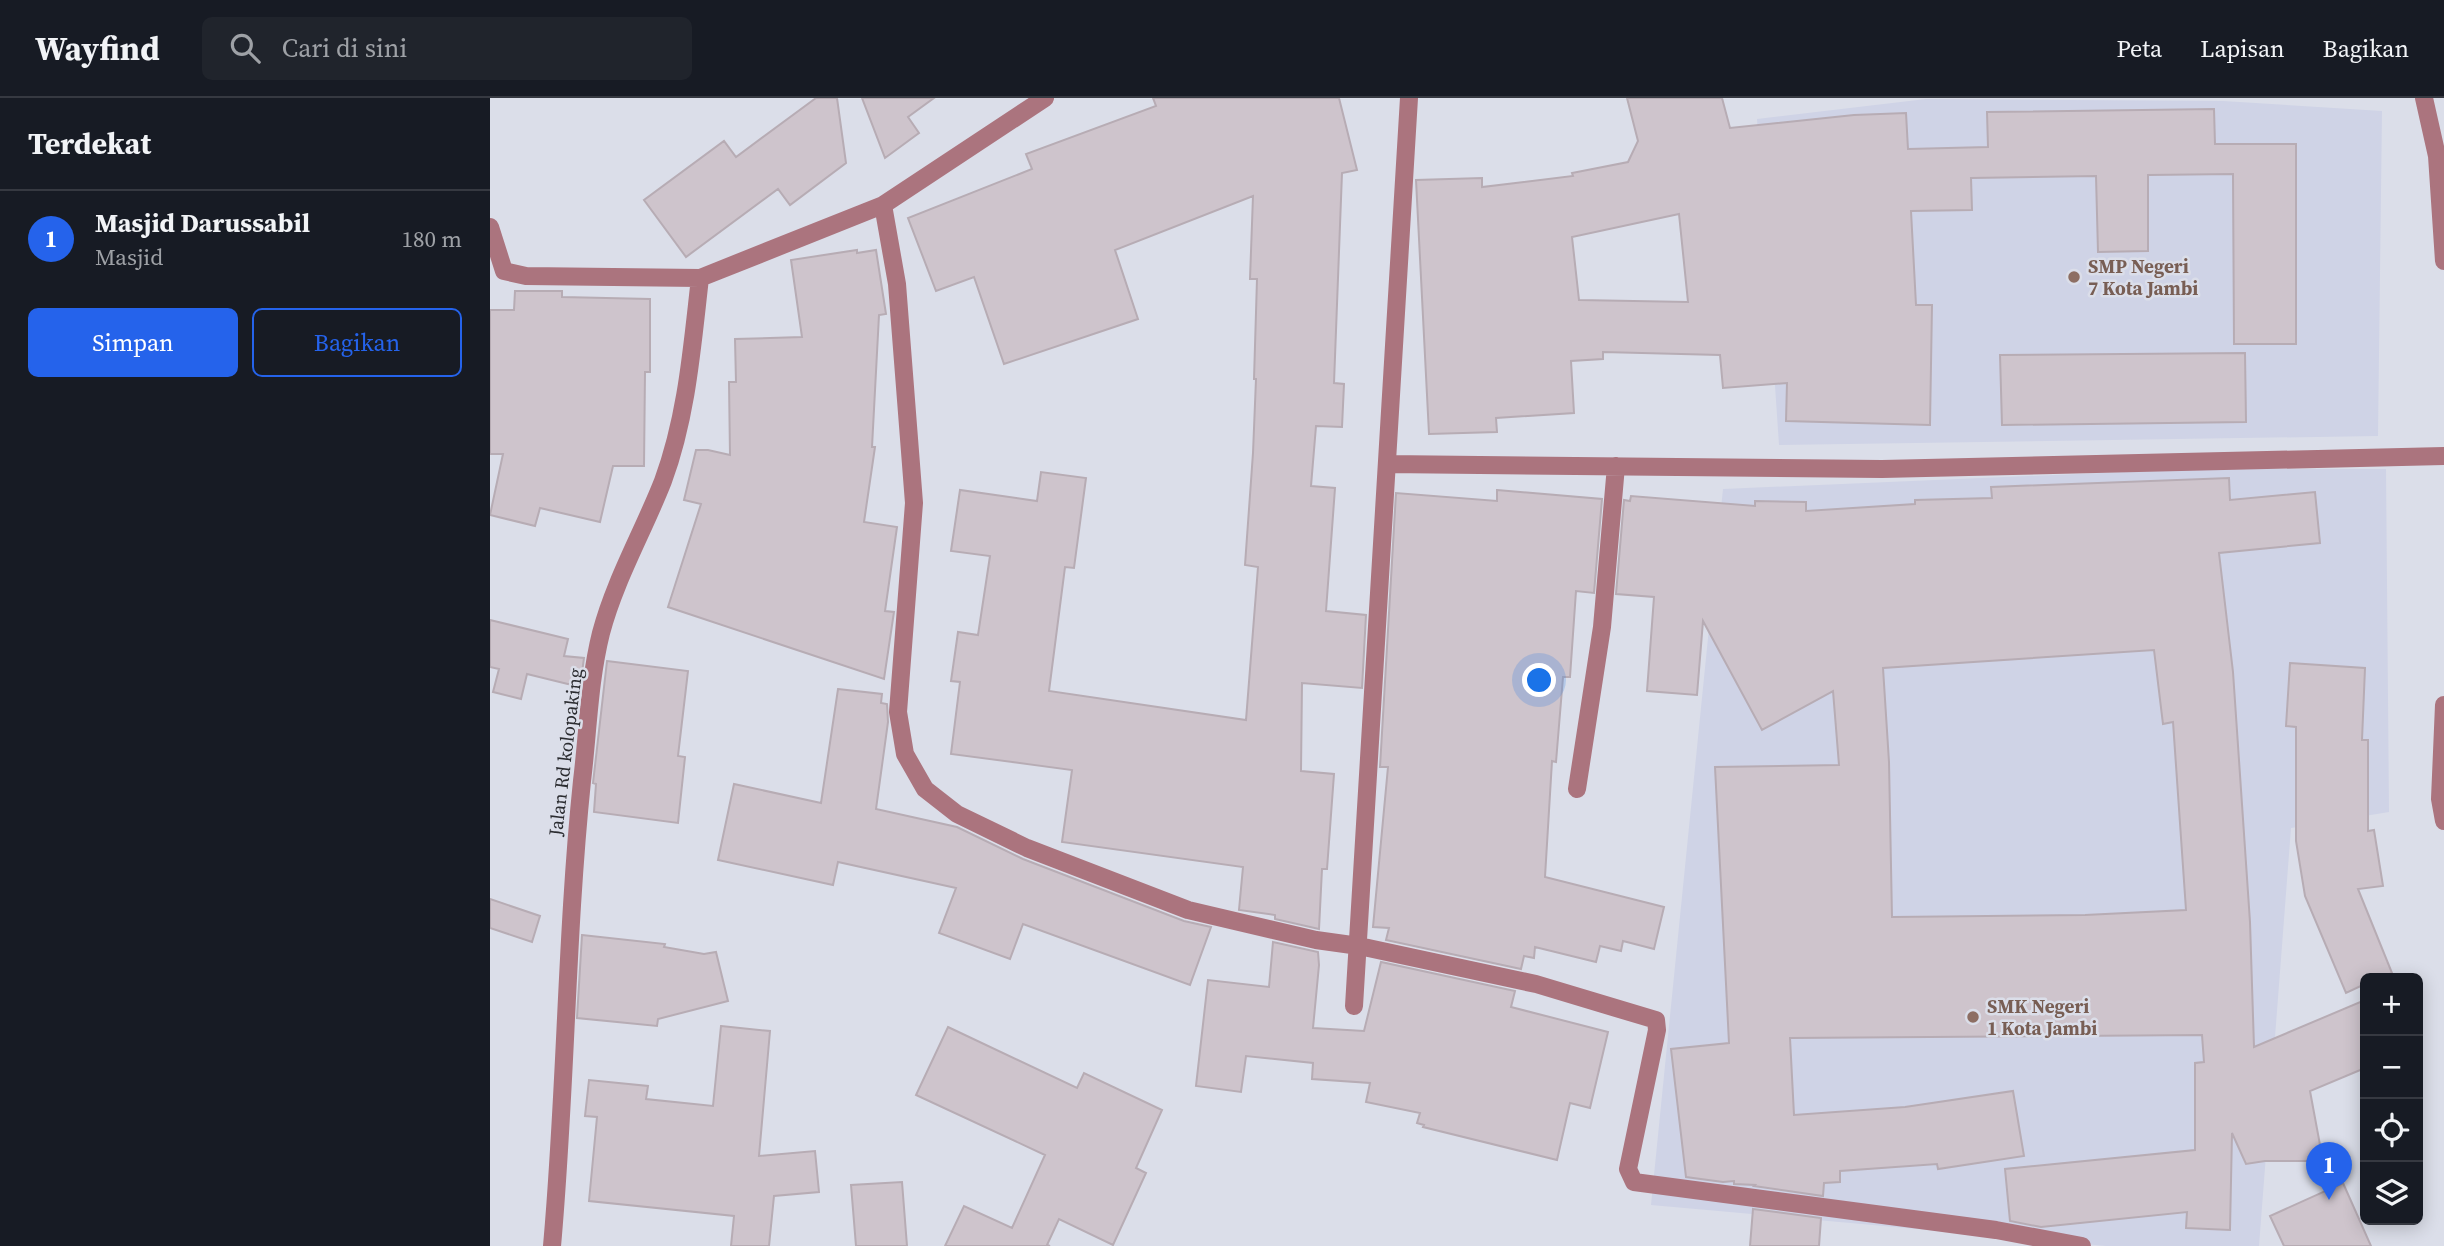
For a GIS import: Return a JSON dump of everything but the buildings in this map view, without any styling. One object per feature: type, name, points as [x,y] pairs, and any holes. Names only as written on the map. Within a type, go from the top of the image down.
[{"type":"street","points":[[490,227],[497,270],[526,276],[700,278],[883,205],[1045,98]]},
{"type":"street","points":[[1354,1006],[1409,98]]},
{"type":"street","points":[[2424,98],[2441,153],[2444,261]]},
{"type":"street","points":[[883,205],[897,284],[914,503],[898,712],[905,754],[925,789],[957,814],[1027,848],[1188,910],[1316,940],[1359,946],[1536,984],[1656,1020],[1657,1030],[1628,1169],[1634,1182],[1996,1230],[2082,1246]]},
{"type":"street","name":"Jalan Rd kolopaking","points":[[552,1246],[560,1158],[573,866],[593,683],[601,633],[621,577],[663,480],[684,410],[700,278]]},
{"type":"street","points":[[1387,464],[1882,469],[2444,456]]},
{"type":"street","points":[[1577,789],[1602,626],[1616,466]]},
{"type":"street","points":[[2444,705],[2440,799],[2444,821]]},
{"type":"shaded area","name":"SMP Negeri 7 Kota Jambi","points":[[1926,99],[2223,101],[2382,111],[2378,436],[1779,445],[1757,119]]},
{"type":"shaded area","name":"SMK Negeri 1 Kota Jambi","points":[[2195,469],[2386,469],[2389,812],[2291,828],[2259,1246],[2106,1246],[1651,1205],[1723,489]]},
{"type":"place","name":"SMP Negeri 7 Kota Jambi","points":[[2074,277]]},
{"type":"place","name":"SMK Negeri 1 Kota Jambi","points":[[1973,1017]]},
{"type":"place","name":"Masjid Darussabil","points":[[2329,1200]]}]
